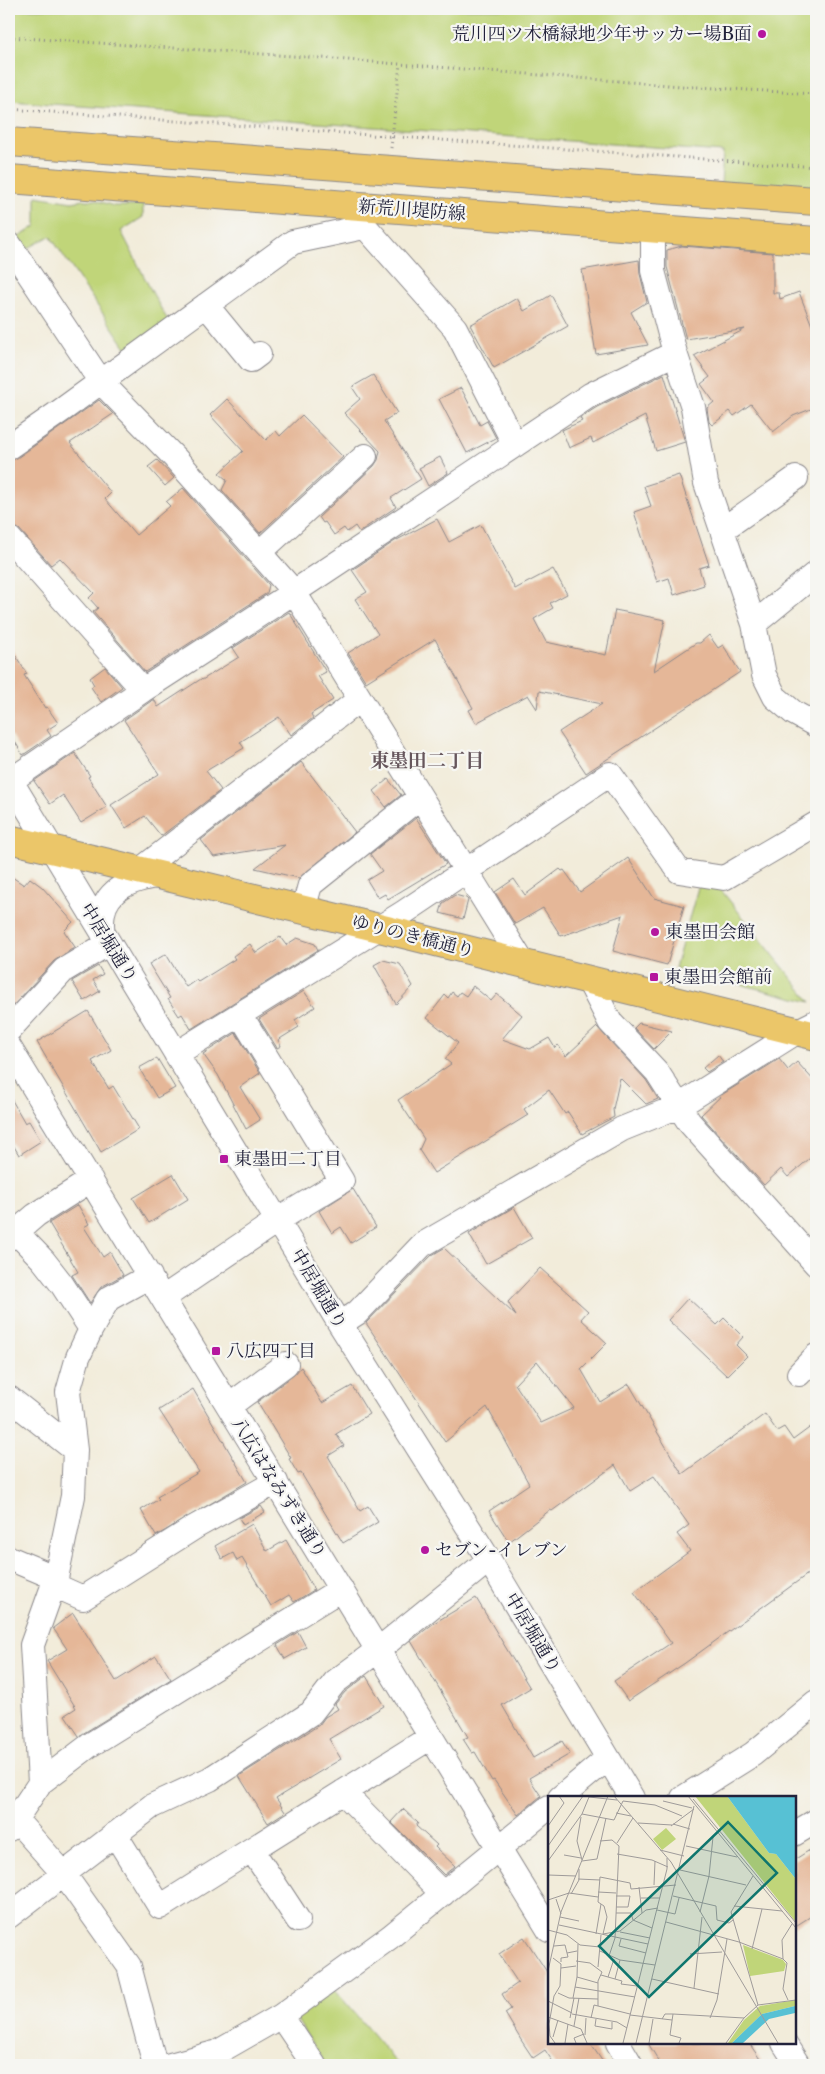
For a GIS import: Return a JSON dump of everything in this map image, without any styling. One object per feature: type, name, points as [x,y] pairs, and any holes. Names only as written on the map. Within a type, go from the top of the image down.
[{"type":"main road","points":[[9,142],[816,201]]},
{"type":"main road","name":"新荒川堤防線","points":[[9,179],[362,215],[653,228],[816,240]]},
{"type":"main road","name":"ゆりのき橋通り","points":[[9,839],[588,980],[810,1029]]},
{"type":"street","points":[[9,447],[293,242],[359,228],[362,215]]},
{"type":"street","points":[[362,215],[455,328],[515,445]]},
{"type":"street","points":[[653,228],[653,271],[675,353],[693,407],[706,483],[754,624],[764,675],[775,697],[794,713],[816,725]]},
{"type":"street","points":[[9,244],[101,382],[175,458],[294,592],[523,963]]},
{"type":"street","points":[[206,305],[251,360],[259,354]]},
{"type":"street","points":[[10,780],[590,395],[675,353]]},
{"type":"street","points":[[259,553],[365,456]]},
{"type":"street","points":[[722,530],[796,478]]},
{"type":"street","points":[[9,538],[143,690]]},
{"type":"street","points":[[754,624],[816,573]]},
{"type":"street","points":[[9,1030],[64,970],[106,939],[101,923],[103,910],[109,898],[118,888],[148,874],[360,699]]},
{"type":"street","points":[[176,1054],[466,872],[610,774],[679,871],[724,878],[816,824]]},
{"type":"street","name":"中居堀通り","points":[[10,780],[50,849],[340,1324],[488,1560],[631,1796]]},
{"type":"street","points":[[302,910],[310,884],[420,797]]},
{"type":"street","points":[[588,980],[610,1022],[657,1072],[689,1122],[816,1264]]},
{"type":"street","points":[[163,1298],[278,1220],[342,1181],[240,1014]]},
{"type":"street","points":[[340,1324],[357,1313],[422,1245],[622,1129],[679,1106],[810,1029]]},
{"type":"street","name":"八広はなみずき通り","points":[[9,1047],[548,1928]]},
{"type":"street","points":[[91,1180],[36,1215],[12,1235],[49,1267],[91,1329]]},
{"type":"street","points":[[40,1783],[32,1645],[55,1582],[73,1496],[75,1450],[68,1392],[78,1357],[108,1298],[150,1276]]},
{"type":"street","points":[[800,1374],[816,1356]]},
{"type":"street","points":[[229,1406],[286,1364]]},
{"type":"street","points":[[9,1398],[75,1450]]},
{"type":"street","points":[[9,1558],[83,1598],[195,1527],[276,1482]]},
{"type":"street","points":[[9,1916],[152,1806],[210,1779],[311,1713],[335,1682],[378,1650],[488,1560]]},
{"type":"street","points":[[155,2065],[129,1966],[63,1873],[11,1820],[40,1783],[90,1745],[341,1589]]},
{"type":"street","points":[[686,1796],[754,1754],[816,1702]]},
{"type":"street","points":[[115,1834],[160,1908],[431,1737]]},
{"type":"street","points":[[562,1796],[608,1758]]},
{"type":"street","points":[[343,1792],[443,1894]]},
{"type":"street","points":[[170,2065],[221,2059],[390,1937],[548,1809]]},
{"type":"street","points":[[795,1833],[816,1820]]},
{"type":"street","points":[[252,1850],[298,1920]]},
{"type":"street","points":[[281,2016],[314,2065]]},
{"type":"street","points":[[619,2044],[631,2065]]},
{"type":"street","points":[[785,2044],[798,2065]]},
{"type":"path","points":[[9,37],[400,64],[681,86],[816,94]]},
{"type":"path","points":[[391,146],[400,64]]},
{"type":"path","points":[[9,109],[816,167]]},
{"type":"green space","points":[[9,9],[816,9],[816,192],[721,185],[723,152],[9,101]]},
{"type":"green space","points":[[36,196],[72,202],[95,200],[114,206],[133,206],[143,203],[143,217],[121,231],[169,322],[129,352],[50,236],[23,251],[16,239],[36,226]]},
{"type":"green space","points":[[699,884],[717,885],[811,1002],[675,968]]},
{"type":"green space","points":[[334,1989],[399,2065],[326,2065],[295,2017]]},
{"type":"building","points":[[682,246],[773,253],[773,293],[779,293],[780,299],[799,292],[816,336],[816,407],[793,416],[773,432],[751,404],[734,416],[730,411],[712,425],[709,422],[707,408],[714,402],[701,384],[710,377],[694,356],[745,329],[686,339],[667,267],[667,250]]},
{"type":"building","points":[[639,260],[640,274],[647,302],[631,312],[648,345],[596,354],[582,270]]},
{"type":"building","points":[[551,295],[568,326],[494,368],[470,325],[517,298],[524,311]]},
{"type":"building","points":[[664,374],[685,442],[656,451],[645,416],[593,443],[591,438],[569,448],[562,430],[582,421],[580,418],[597,407]]},
{"type":"building","points":[[373,375],[397,413],[384,421],[421,479],[391,498],[396,507],[359,532],[355,526],[347,532],[344,528],[334,535],[319,517],[374,466],[378,460],[380,451],[344,413],[360,399],[352,387]]},
{"type":"building","points":[[461,388],[480,425],[487,421],[496,438],[467,453],[439,399]]},
{"type":"building","points":[[227,399],[266,440],[276,431],[280,436],[302,415],[343,457],[260,533],[222,490],[227,480],[219,473],[243,451],[210,415]]},
{"type":"building","points":[[99,400],[113,414],[70,443],[111,493],[105,499],[136,535],[170,506],[166,502],[183,488],[269,585],[267,593],[145,672],[93,612],[98,608],[89,598],[94,593],[60,558],[51,565],[19,529],[9,525],[9,461],[17,458]]},
{"type":"building","points":[[440,457],[448,473],[428,486],[419,468]]},
{"type":"building","points":[[157,460],[174,478],[165,486],[148,467]]},
{"type":"building","points":[[679,475],[709,565],[699,568],[704,585],[674,595],[669,578],[657,582],[634,512],[651,506],[644,486]]},
{"type":"building","points":[[437,519],[449,542],[481,525],[515,589],[553,569],[567,594],[550,603],[553,608],[534,619],[546,642],[606,655],[615,610],[665,620],[654,671],[696,643],[700,643],[709,635],[718,648],[723,645],[740,672],[586,773],[559,732],[602,704],[539,691],[537,709],[528,695],[476,723],[469,710],[473,708],[435,639],[366,682],[348,653],[378,634],[355,599],[367,592],[352,570],[395,541]]},
{"type":"building","points":[[289,612],[326,672],[318,676],[333,700],[311,714],[313,718],[291,735],[279,717],[240,742],[244,748],[206,771],[221,790],[161,836],[145,816],[126,828],[111,805],[159,774],[124,720],[154,699],[158,707],[239,657],[233,648]]},
{"type":"building","points":[[9,645],[27,674],[24,675],[45,708],[47,707],[58,723],[47,730],[51,736],[23,755],[9,732]]},
{"type":"building","points":[[105,667],[122,687],[101,702],[91,687],[94,685],[90,678]]},
{"type":"building","points":[[75,753],[107,807],[81,823],[63,795],[50,804],[34,781]]},
{"type":"building","points":[[301,762],[355,832],[299,878],[255,868],[285,845],[214,857],[201,840]]},
{"type":"building","points":[[388,779],[401,795],[386,807],[374,791]]},
{"type":"building","points":[[416,818],[446,864],[388,899],[385,894],[378,898],[367,880],[382,871],[370,854]]},
{"type":"building","points":[[628,858],[654,898],[684,906],[667,965],[613,951],[623,915],[561,936],[543,908],[515,924],[495,892],[514,879],[525,895],[560,869],[564,870],[580,892]]},
{"type":"building","points":[[9,875],[24,885],[30,878],[42,887],[73,922],[64,931],[75,947],[54,961],[9,1010]]},
{"type":"building","points":[[455,895],[468,900],[463,919],[440,913],[443,903]]},
{"type":"building","points":[[280,937],[286,945],[297,938],[315,944],[318,950],[191,1029],[182,1014],[179,1016],[168,999],[170,998],[149,964],[166,954],[186,987],[196,980],[198,982],[235,959],[233,956],[250,944],[256,953]]},
{"type":"building","points":[[383,960],[400,964],[413,986],[396,1004],[374,965]]},
{"type":"building","points":[[98,966],[103,974],[93,980],[100,991],[84,1001],[72,981]]},
{"type":"building","points":[[473,986],[491,1001],[497,994],[522,1015],[502,1039],[530,1049],[549,1038],[555,1048],[558,1045],[566,1056],[597,1027],[646,1080],[658,1099],[646,1104],[620,1078],[613,1109],[614,1117],[582,1134],[568,1112],[565,1114],[549,1090],[524,1109],[528,1115],[434,1173],[419,1150],[424,1139],[398,1100],[451,1064],[445,1059],[458,1043],[427,1018],[445,995],[448,998],[452,992],[457,996],[460,992],[466,996]]},
{"type":"building","points":[[304,991],[315,1007],[295,1020],[299,1027],[278,1040],[281,1046],[277,1048],[259,1019]]},
{"type":"building","points":[[88,1011],[111,1050],[92,1061],[109,1089],[113,1086],[139,1129],[101,1152],[37,1042]]},
{"type":"building","points":[[639,1023],[672,1031],[654,1049],[634,1028]]},
{"type":"building","points":[[236,1033],[260,1073],[240,1087],[260,1120],[246,1129],[218,1075],[203,1054]]},
{"type":"building","points":[[718,1055],[723,1062],[707,1072],[703,1068]]},
{"type":"building","points":[[157,1058],[175,1088],[157,1098],[139,1068]]},
{"type":"building","points":[[779,1059],[788,1070],[797,1062],[816,1083],[816,1153],[788,1177],[781,1169],[764,1185],[701,1115],[723,1094]]},
{"type":"building","points":[[9,1095],[25,1123],[29,1121],[41,1141],[19,1155],[9,1138]]},
{"type":"building","points":[[173,1174],[188,1199],[149,1223],[133,1198]]},
{"type":"building","points":[[353,1189],[376,1227],[351,1243],[341,1227],[332,1233],[319,1211]]},
{"type":"building","points":[[78,1205],[89,1224],[84,1227],[103,1257],[110,1252],[123,1275],[101,1287],[90,1303],[72,1275],[78,1272],[49,1223]]},
{"type":"building","points":[[514,1207],[532,1238],[486,1264],[469,1234]]},
{"type":"building","points":[[444,1248],[516,1316],[508,1302],[540,1268],[588,1311],[581,1319],[607,1343],[581,1369],[600,1402],[629,1384],[682,1474],[765,1414],[777,1431],[784,1427],[793,1440],[816,1423],[816,1568],[685,1663],[628,1701],[614,1681],[671,1643],[634,1592],[690,1551],[677,1534],[689,1525],[654,1476],[630,1491],[615,1465],[552,1511],[550,1510],[509,1542],[489,1511],[529,1484],[487,1407],[445,1442],[366,1323],[432,1255]],"holes":[[[537,1361],[574,1408],[541,1423],[515,1384]]]},
{"type":"building","points":[[688,1298],[717,1325],[724,1318],[743,1337],[736,1345],[747,1356],[727,1376],[668,1320]]},
{"type":"building","points":[[301,1367],[322,1403],[352,1386],[369,1414],[336,1434],[344,1446],[328,1456],[360,1511],[368,1506],[378,1522],[343,1543],[301,1473],[298,1474],[289,1459],[291,1458],[257,1402],[294,1375]]},
{"type":"building","points":[[193,1389],[247,1482],[156,1536],[141,1510],[159,1499],[157,1497],[199,1472],[159,1410]]},
{"type":"building","points":[[261,1506],[265,1512],[243,1525],[239,1518]]},
{"type":"building","points":[[252,1524],[267,1551],[286,1540],[314,1590],[294,1602],[289,1595],[271,1606],[242,1558],[237,1561],[233,1553],[222,1559],[215,1546]]},
{"type":"building","points":[[476,1598],[530,1688],[502,1705],[533,1758],[562,1741],[570,1754],[529,1778],[541,1796],[518,1815],[494,1780],[492,1781],[475,1752],[472,1753],[463,1739],[468,1737],[411,1641],[434,1623]]},
{"type":"building","points":[[73,1613],[116,1681],[156,1656],[171,1679],[79,1736],[65,1715],[76,1708],[47,1661],[67,1649],[53,1628]]},
{"type":"building","points":[[298,1632],[306,1647],[285,1659],[277,1645]]},
{"type":"building","points":[[366,1676],[384,1706],[329,1739],[341,1759],[276,1798],[285,1812],[268,1823],[239,1776],[319,1725],[325,1717],[338,1709],[335,1704],[345,1692]]},
{"type":"building","points":[[403,1809],[418,1823],[416,1826],[437,1845],[435,1847],[455,1866],[444,1875],[391,1822]]},
{"type":"building","points":[[816,1846],[816,1913],[795,1926],[795,1859]]},
{"type":"building","points":[[524,1937],[548,1973],[548,2044],[591,2044],[605,2065],[555,2065],[545,2050],[533,2058],[505,2013],[511,2009],[502,1994],[518,1983],[499,1954]]},
{"type":"building","points":[[649,2044],[750,2044],[764,2065],[661,2065]]},
{"type":"place","name":"荒川四ツ木橋緑地少年サッカー場B面","points":[[762,34]]},
{"type":"place","name":"東墨田会館","points":[[655,932]]},
{"type":"place","name":"東墨田会館前","points":[[654,977]]},
{"type":"place","name":"東墨田二丁目","points":[[224,1159]]},
{"type":"place","name":"八広四丁目","points":[[216,1351]]},
{"type":"place","name":"セブン-イレブン","points":[[425,1550]]},
{"type":"district","name":"東墨田二丁目","points":[[427,760]]}]
